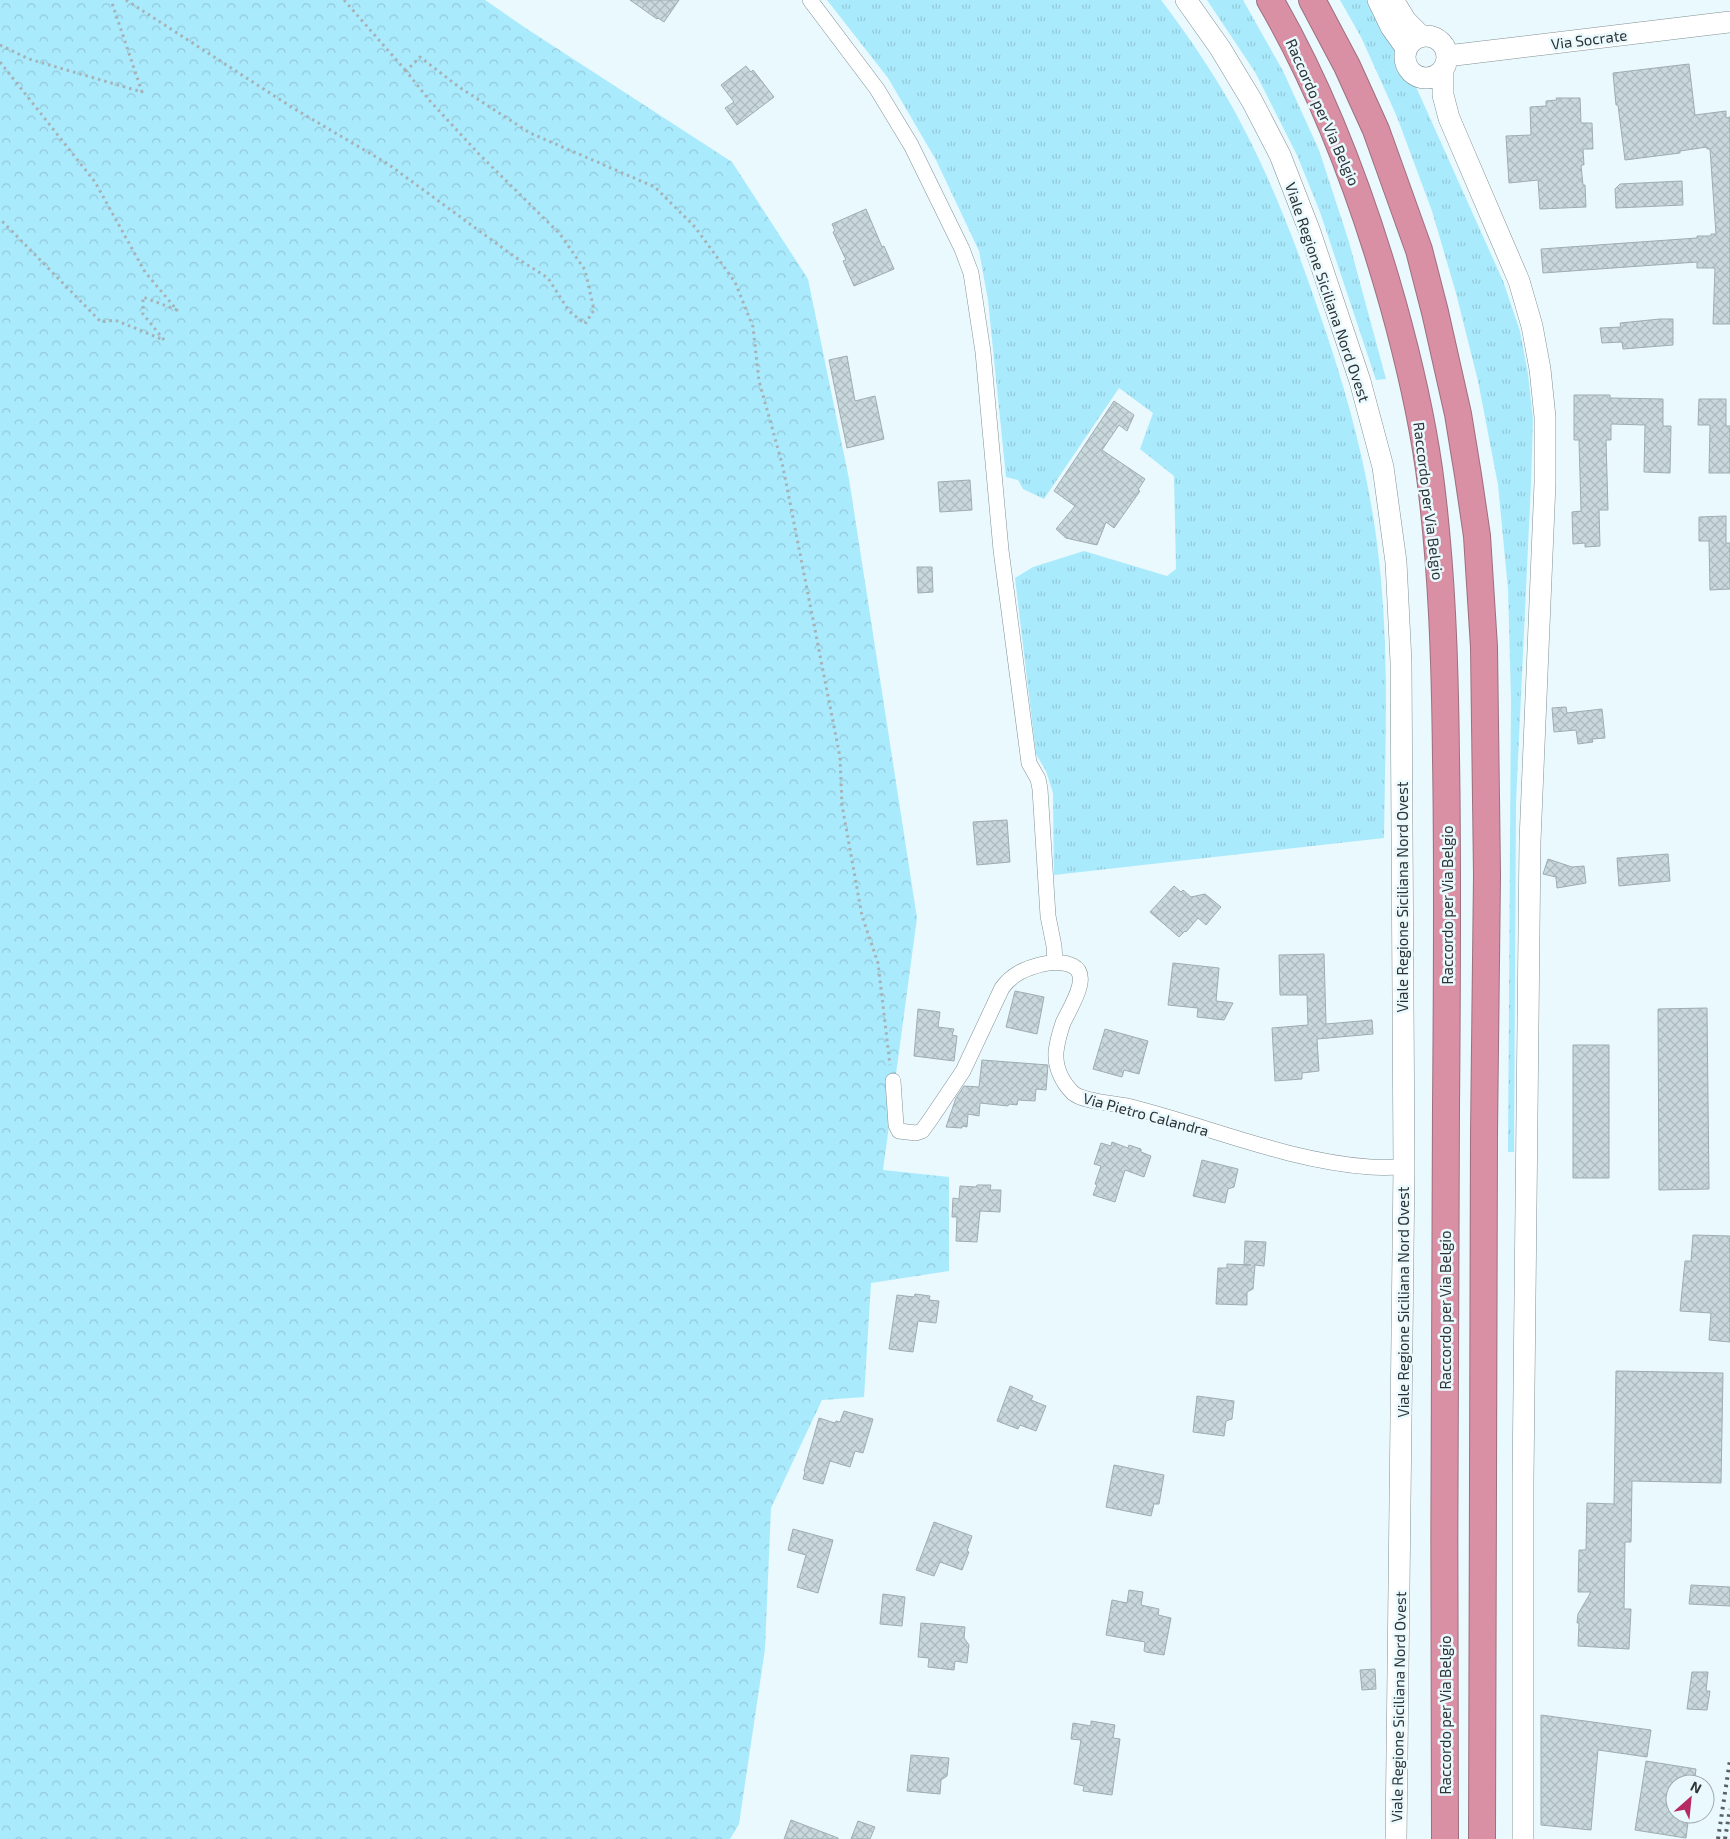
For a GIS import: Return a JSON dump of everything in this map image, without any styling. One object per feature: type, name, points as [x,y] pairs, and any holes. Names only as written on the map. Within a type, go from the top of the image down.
[{"type":"highway","name":"Raccordo per Via Belgio","points":[[1270,0],[1315,86],[1363,204],[1400,329],[1414,391],[1428,465],[1436,536],[1444,653],[1447,846],[1445,1839]]},
{"type":"highway","points":[[1312,0],[1347,66],[1376,130],[1419,250],[1458,414],[1478,546],[1484,647],[1487,875],[1484,1133],[1482,1839]]},
{"type":"highway","points":[[1430,1839],[1433,1457],[1445,1255]]},
{"type":"street","points":[[810,0],[877,89],[911,145],[962,249],[971,273],[983,352],[1001,550],[1029,763],[1038,778],[1040,789],[1048,916],[1054,946],[1055,962],[1030,968],[1009,978],[1002,988],[963,1071],[922,1131],[916,1133],[899,1130],[896,1125],[892,1081]]},
{"type":"street","name":"Viale Regione Siciliana Nord Ovest","points":[[1186,0],[1220,48],[1252,101],[1280,155],[1335,303],[1360,381],[1383,467],[1396,562],[1401,662],[1404,1167],[1396,1839]]},
{"type":"street","points":[[1378,0],[1391,27],[1414,42],[1435,38],[1442,43],[1445,63],[1443,95],[1448,118],[1519,281],[1532,326],[1540,369],[1545,417],[1545,483],[1529,871],[1523,1480],[1523,1839]]},
{"type":"street","points":[[1393,0],[1406,21],[1414,42],[1405,62],[1408,69],[1417,77],[1432,78],[1445,63]]},
{"type":"street","name":"Via Socrate","points":[[1445,63],[1730,22]]},
{"type":"street","name":"Via Pietro Calandra","points":[[1055,962],[1072,966],[1078,969],[1081,975],[1075,1000],[1062,1025],[1056,1050],[1061,1077],[1074,1094],[1088,1099],[1141,1109],[1312,1158],[1370,1167],[1404,1167]]},
{"type":"path","points":[[0,44],[29,59],[142,92],[111,0]]},
{"type":"path","points":[[126,0],[293,108],[388,164],[515,257],[548,278],[568,312],[585,324],[594,310],[585,270],[560,234],[478,153],[430,101],[406,70],[344,0]]},
{"type":"path","points":[[406,70],[420,57],[459,87],[530,133],[655,187],[694,227],[735,282],[753,326],[759,381],[783,467],[838,747],[842,805],[862,916],[878,963],[892,1081]]},
{"type":"path","points":[[0,62],[96,182],[146,272],[177,310],[143,297],[143,314],[164,340],[115,320],[101,322],[0,219]]},
{"type":"green space","points":[[0,0],[485,0],[732,162],[808,279],[849,479],[917,918],[883,1170],[949,1177],[949,1271],[871,1283],[864,1397],[822,1400],[771,1508],[765,1649],[739,1824],[730,1839],[0,1839]]},
{"type":"green space","points":[[827,0],[1161,0],[1206,64],[1227,97],[1245,131],[1285,220],[1303,266],[1341,378],[1359,444],[1372,511],[1381,580],[1385,644],[1386,709],[1384,838],[1054,875],[1053,793],[1046,771],[1036,754],[1015,578],[1033,567],[1084,551],[1167,576],[1176,569],[1174,476],[1140,449],[1153,413],[1119,388],[1044,499],[1023,489],[1018,480],[1006,477],[988,300],[979,251],[936,160],[888,78]]},
{"type":"green space","points":[[1207,0],[1243,0],[1283,71],[1319,150],[1349,242],[1386,379],[1376,380],[1320,212],[1297,155],[1255,72]]},
{"type":"green space","points":[[1340,0],[1370,0],[1395,45],[1397,58],[1403,71],[1417,89],[1503,281],[1520,331],[1528,374],[1533,419],[1516,802],[1514,1152],[1508,1152],[1511,699],[1508,589],[1498,485],[1478,381],[1456,293],[1432,211],[1397,117],[1361,37]]},
{"type":"building","points":[[630,0],[679,0],[664,22]]},
{"type":"building","points":[[1689,64],[1695,115],[1726,111],[1726,118],[1730,117],[1730,324],[1713,324],[1715,268],[1697,268],[1697,262],[1543,273],[1541,249],[1697,238],[1697,236],[1716,234],[1710,149],[1707,149],[1707,147],[1680,151],[1680,153],[1625,160],[1618,105],[1616,105],[1613,73]]},
{"type":"building","points":[[746,66],[751,72],[753,70],[774,97],[737,125],[725,108],[734,102],[721,85]]},
{"type":"building","points":[[1556,98],[1580,98],[1581,123],[1592,123],[1593,149],[1583,149],[1584,165],[1581,165],[1583,185],[1585,185],[1586,207],[1540,209],[1538,180],[1509,183],[1506,136],[1531,135],[1530,107],[1546,106],[1546,101],[1557,100]]},
{"type":"building","points":[[1682,181],[1683,205],[1616,208],[1615,189],[1620,184]]},
{"type":"building","points":[[866,209],[882,247],[884,246],[894,269],[854,286],[843,261],[846,260],[833,232],[835,231],[832,224]]},
{"type":"building","points":[[1673,319],[1673,345],[1623,349],[1622,342],[1602,343],[1600,328],[1621,327],[1620,323]]},
{"type":"building","points":[[847,356],[855,401],[875,396],[884,439],[847,448],[829,360]]},
{"type":"building","points":[[1574,395],[1610,395],[1610,398],[1663,399],[1663,426],[1671,426],[1670,473],[1644,472],[1645,425],[1611,424],[1611,440],[1606,440],[1608,510],[1599,510],[1600,546],[1585,547],[1585,543],[1573,544],[1572,512],[1581,511],[1579,440],[1574,440]]},
{"type":"building","points":[[1699,399],[1726,399],[1726,426],[1730,426],[1730,473],[1709,473],[1710,425],[1698,425]]},
{"type":"building","points":[[1114,401],[1134,415],[1127,431],[1119,425],[1102,450],[1145,479],[1138,490],[1140,491],[1114,528],[1106,522],[1097,545],[1066,538],[1056,529],[1075,506],[1054,491]]},
{"type":"building","points":[[970,480],[972,510],[940,512],[938,482]]},
{"type":"building","points":[[1726,516],[1726,543],[1730,543],[1730,589],[1710,590],[1709,541],[1699,541],[1699,517]]},
{"type":"building","points":[[917,567],[932,567],[933,592],[918,593]]},
{"type":"building","points":[[1566,707],[1567,713],[1602,709],[1605,738],[1592,739],[1593,742],[1578,744],[1576,730],[1554,732],[1552,708]]},
{"type":"building","points":[[1007,820],[1010,862],[977,865],[973,822]]},
{"type":"building","points":[[1668,854],[1670,881],[1619,886],[1617,858]]},
{"type":"building","points":[[1548,859],[1572,867],[1584,866],[1586,883],[1557,888],[1556,877],[1543,874]]},
{"type":"building","points":[[1174,886],[1181,892],[1183,890],[1191,897],[1205,894],[1221,907],[1206,925],[1198,918],[1179,937],[1150,912]]},
{"type":"building","points":[[1324,954],[1326,1024],[1372,1020],[1373,1034],[1317,1039],[1319,1071],[1302,1073],[1302,1079],[1275,1081],[1272,1028],[1308,1025],[1307,995],[1280,995],[1279,955]]},
{"type":"building","points":[[1173,963],[1219,968],[1216,1001],[1233,1003],[1224,1020],[1197,1017],[1198,1008],[1168,1005]]},
{"type":"building","points":[[1015,991],[1044,997],[1037,1034],[1006,1027]]},
{"type":"building","points":[[1707,1008],[1709,1189],[1659,1190],[1658,1009]]},
{"type":"building","points":[[918,1009],[940,1012],[938,1027],[954,1029],[952,1035],[957,1036],[954,1061],[914,1056]]},
{"type":"building","points":[[1105,1029],[1148,1041],[1139,1074],[1124,1070],[1122,1077],[1093,1069]]},
{"type":"building","points":[[1573,1045],[1609,1045],[1609,1178],[1573,1178]]},
{"type":"building","points":[[982,1060],[1048,1065],[1046,1090],[1036,1089],[1035,1101],[1018,1100],[1017,1105],[980,1103],[979,1116],[968,1114],[967,1127],[946,1127],[956,1098],[964,1086],[979,1087]]},
{"type":"building","points":[[1112,1142],[1128,1148],[1129,1145],[1141,1149],[1141,1152],[1151,1156],[1144,1177],[1125,1170],[1115,1202],[1093,1195],[1101,1166],[1094,1164],[1101,1143],[1111,1146]]},
{"type":"building","points":[[1202,1160],[1238,1169],[1234,1187],[1228,1189],[1225,1203],[1193,1196]]},
{"type":"building","points":[[977,1185],[991,1185],[990,1190],[1001,1190],[1000,1212],[980,1211],[977,1242],[956,1241],[957,1217],[952,1217],[953,1198],[959,1199],[960,1186],[976,1187]]},
{"type":"building","points":[[1693,1235],[1730,1236],[1730,1342],[1709,1340],[1711,1313],[1680,1311],[1685,1261],[1691,1261]]},
{"type":"building","points":[[1245,1241],[1266,1242],[1264,1266],[1255,1265],[1253,1289],[1247,1292],[1247,1305],[1216,1304],[1218,1268],[1227,1268],[1227,1264],[1244,1265]]},
{"type":"building","points":[[915,1294],[930,1296],[929,1300],[939,1301],[936,1323],[918,1321],[913,1352],[889,1349],[897,1295],[914,1297]]},
{"type":"building","points":[[1616,1371],[1723,1373],[1721,1483],[1632,1481],[1631,1542],[1625,1542],[1624,1609],[1631,1609],[1629,1649],[1578,1646],[1578,1614],[1591,1592],[1578,1592],[1579,1550],[1586,1550],[1587,1503],[1614,1504]]},
{"type":"building","points":[[1010,1386],[1033,1396],[1031,1400],[1046,1406],[1036,1431],[1020,1425],[1018,1429],[997,1421]]},
{"type":"building","points":[[1197,1396],[1234,1401],[1232,1419],[1226,1421],[1224,1436],[1193,1432]]},
{"type":"building","points":[[844,1411],[873,1419],[863,1453],[855,1451],[850,1467],[830,1461],[823,1484],[803,1479],[819,1418],[835,1423],[836,1421],[840,1422]]},
{"type":"building","points":[[1114,1465],[1164,1475],[1159,1504],[1154,1504],[1151,1516],[1106,1507]]},
{"type":"building","points":[[934,1522],[972,1536],[967,1551],[969,1552],[962,1570],[940,1562],[934,1576],[916,1570]]},
{"type":"building","points":[[793,1529],[833,1540],[818,1593],[797,1587],[806,1555],[788,1550]]},
{"type":"building","points":[[1691,1585],[1730,1587],[1730,1606],[1689,1604]]},
{"type":"building","points":[[1129,1590],[1143,1592],[1141,1605],[1159,1609],[1158,1615],[1171,1618],[1164,1655],[1144,1651],[1145,1642],[1106,1635],[1112,1600],[1127,1603]]},
{"type":"building","points":[[883,1594],[905,1597],[902,1626],[880,1624]]},
{"type":"building","points":[[921,1623],[965,1627],[964,1638],[969,1645],[967,1663],[955,1661],[954,1670],[928,1667],[929,1658],[918,1657]]},
{"type":"building","points":[[1375,1669],[1376,1689],[1362,1690],[1360,1670]]},
{"type":"building","points":[[1692,1672],[1708,1672],[1706,1691],[1710,1691],[1707,1710],[1687,1709]]},
{"type":"building","points":[[1541,1715],[1651,1730],[1647,1757],[1598,1750],[1591,1830],[1541,1825]]},
{"type":"building","points":[[1091,1721],[1115,1725],[1113,1738],[1120,1739],[1112,1795],[1083,1791],[1084,1786],[1074,1784],[1081,1740],[1071,1739],[1073,1723],[1091,1726]]},
{"type":"building","points":[[911,1755],[949,1758],[947,1776],[941,1780],[940,1794],[907,1791]]},
{"type":"building","points":[[1646,1761],[1696,1769],[1695,1774],[1665,1774],[1665,1824],[1688,1824],[1686,1838],[1635,1830]]},
{"type":"building","points":[[791,1820],[838,1838],[838,1839],[784,1839]]},
{"type":"building","points":[[858,1821],[875,1827],[870,1839],[851,1839]]},
{"type":"railway","points":[[1718,1839],[1730,1760]]},
{"type":"railway","points":[[1725,1839],[1730,1809]]}]
